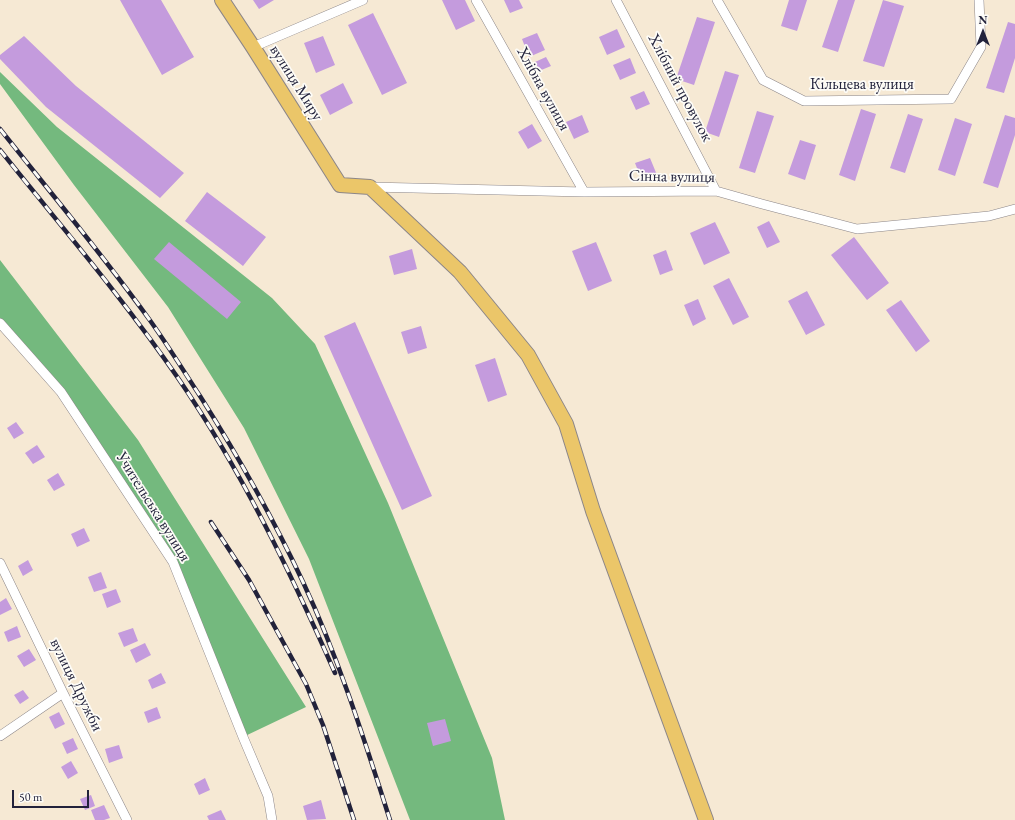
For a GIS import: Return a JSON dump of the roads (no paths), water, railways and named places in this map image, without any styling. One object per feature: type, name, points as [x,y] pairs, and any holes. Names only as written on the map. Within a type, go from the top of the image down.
[{"type":"main road","name":"вулиця Миру","points":[[222,0],[340,185],[370,187]]},
{"type":"main road","points":[[370,187],[460,272],[528,355],[566,424],[593,511],[706,820]]},
{"type":"street","points":[[253,47],[361,0]]},
{"type":"street","name":"Хлібна вулиця","points":[[476,0],[584,192]]},
{"type":"street","name":"Хлібний провулок","points":[[616,0],[716,191]]},
{"type":"street","name":"Кільцева вулиця","points":[[716,0],[763,80],[804,101],[951,99],[981,47],[979,0]]},
{"type":"street","name":"Сінна вулиця","points":[[370,187],[584,192],[716,191],[857,229],[989,216],[1015,209]]},
{"type":"street","name":"Учительська вулиця","points":[[0,323],[61,392],[173,562],[268,796],[272,820]]},
{"type":"street","name":"вулиця Дружби","points":[[0,563],[127,820]]},
{"type":"street","points":[[0,736],[63,693]]},
{"type":"railway","points":[[0,129],[149,319],[169,347],[228,441],[280,534],[316,611],[350,700],[390,820]]},
{"type":"railway","points":[[0,150],[135,319],[157,348],[201,413],[223,449],[263,522],[282,559],[335,673]]},
{"type":"railway","points":[[211,522],[249,580],[306,684],[323,725],[354,820]]}]
